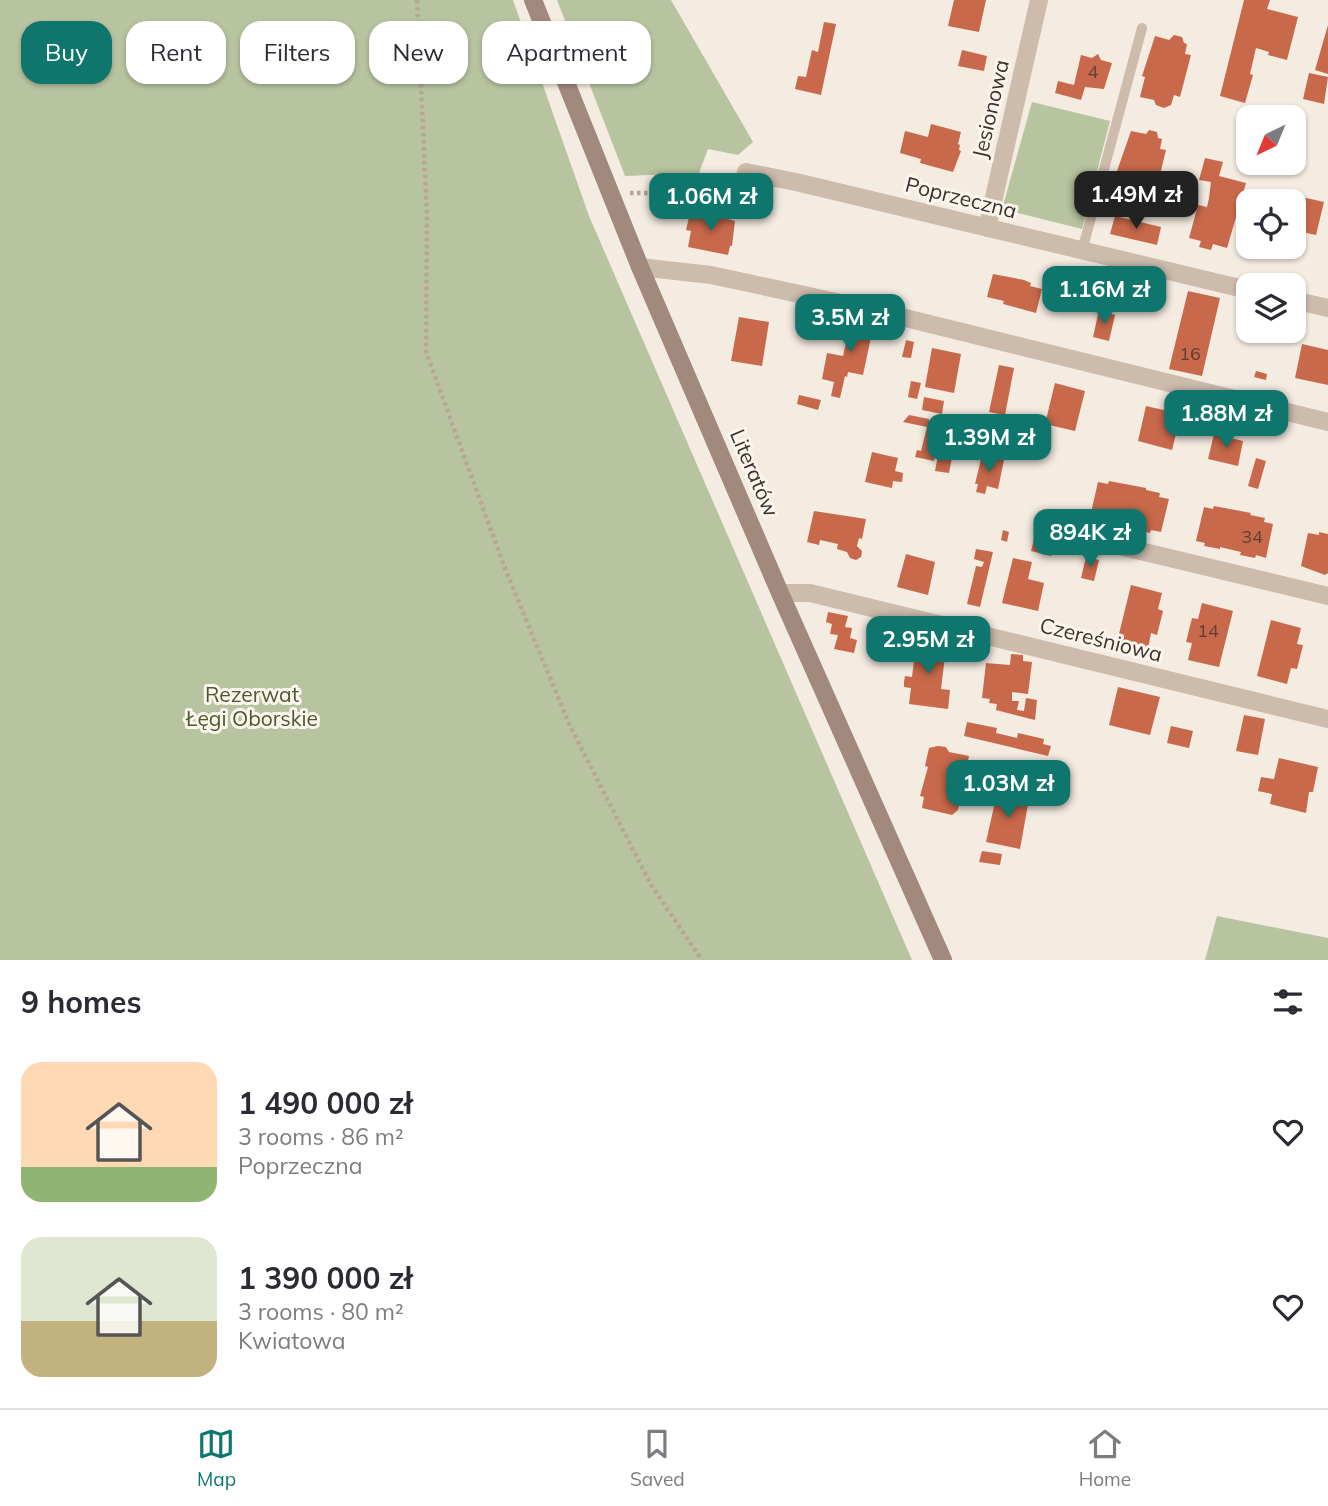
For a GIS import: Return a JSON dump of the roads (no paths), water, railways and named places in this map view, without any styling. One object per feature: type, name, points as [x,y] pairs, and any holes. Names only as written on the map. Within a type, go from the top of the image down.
[{"type":"street","name":"Literatów","points":[[533,0],[640,267],[780,593],[943,960]]},
{"type":"street","name":"Jesionowa","points":[[987,228],[1039,0]]},
{"type":"street","name":"Poprzeczna","points":[[746,172],[1236,286]]},
{"type":"street","points":[[640,267],[711,275],[869,309],[1328,422]]},
{"type":"street","points":[[1306,302],[1327,306]]},
{"type":"street","points":[[1107,543],[1328,596]]},
{"type":"street","name":"Czereśniowa","points":[[780,593],[810,593],[1328,719]]},
{"type":"lane","points":[[1082,251],[1142,28]]},
{"type":"park label","name":"Rezerwat Łęgi Oborskie","points":[[252,707]]}]
